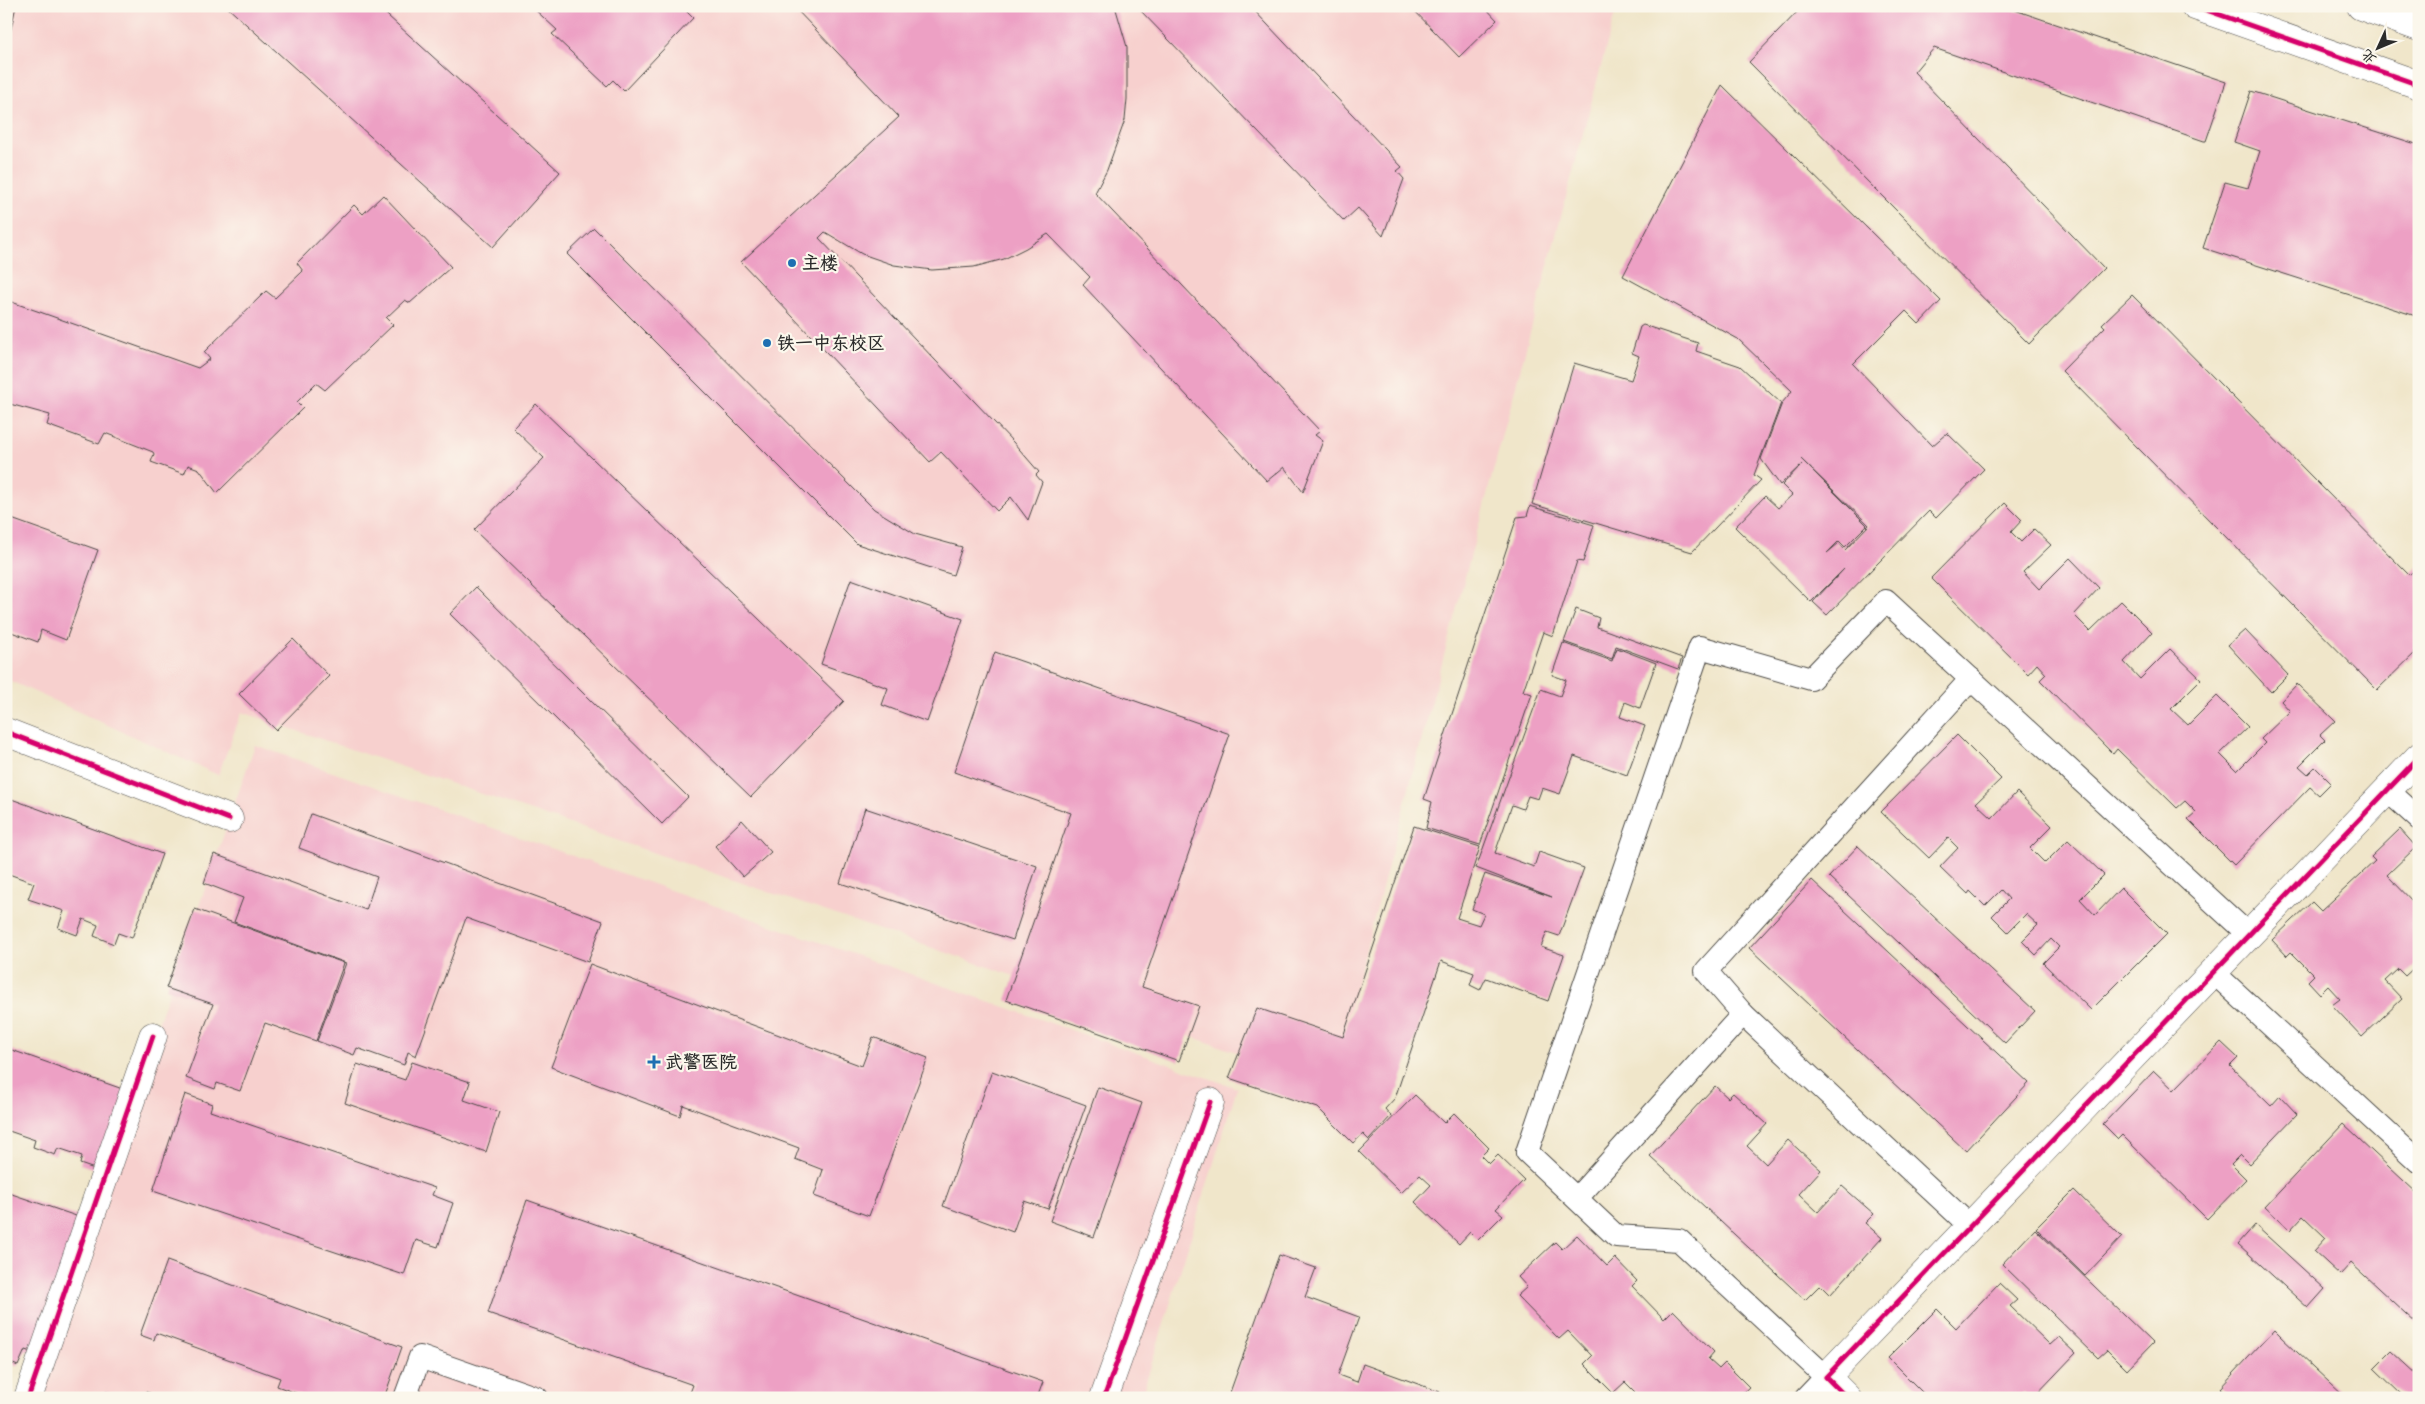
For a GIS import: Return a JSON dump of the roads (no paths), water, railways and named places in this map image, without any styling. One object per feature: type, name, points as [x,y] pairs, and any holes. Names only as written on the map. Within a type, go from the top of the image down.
[{"type":"street","points":[[2195,6],[2419,85]]},
{"type":"street","points":[[2361,6],[2419,27]]},
{"type":"street","points":[[6,732],[229,819]]},
{"type":"street","points":[[1847,1398],[1826,1377],[2419,757]]},
{"type":"street","points":[[28,1398],[153,1036]]},
{"type":"street","points":[[1104,1398],[1210,1102]]},
{"type":"lane","points":[[1806,1398],[1826,1377],[1679,1240],[1616,1236],[1528,1152],[1700,647],[1811,679],[1886,601],[2249,935]]},
{"type":"lane","points":[[1970,1226],[1743,1014],[1706,971],[1971,679]]},
{"type":"lane","points":[[2387,790],[2419,819]]},
{"type":"lane","points":[[2213,972],[2419,1162]]},
{"type":"lane","points":[[1577,1198],[1743,1014]]},
{"type":"lane","points":[[405,1398],[420,1356],[537,1398]]},
{"type":"place","name":"主楼","points":[[792,263]]},
{"type":"place","name":"铁一中东校区","points":[[767,343]]},
{"type":"place","name":"武警医院","points":[[654,1062]]}]
